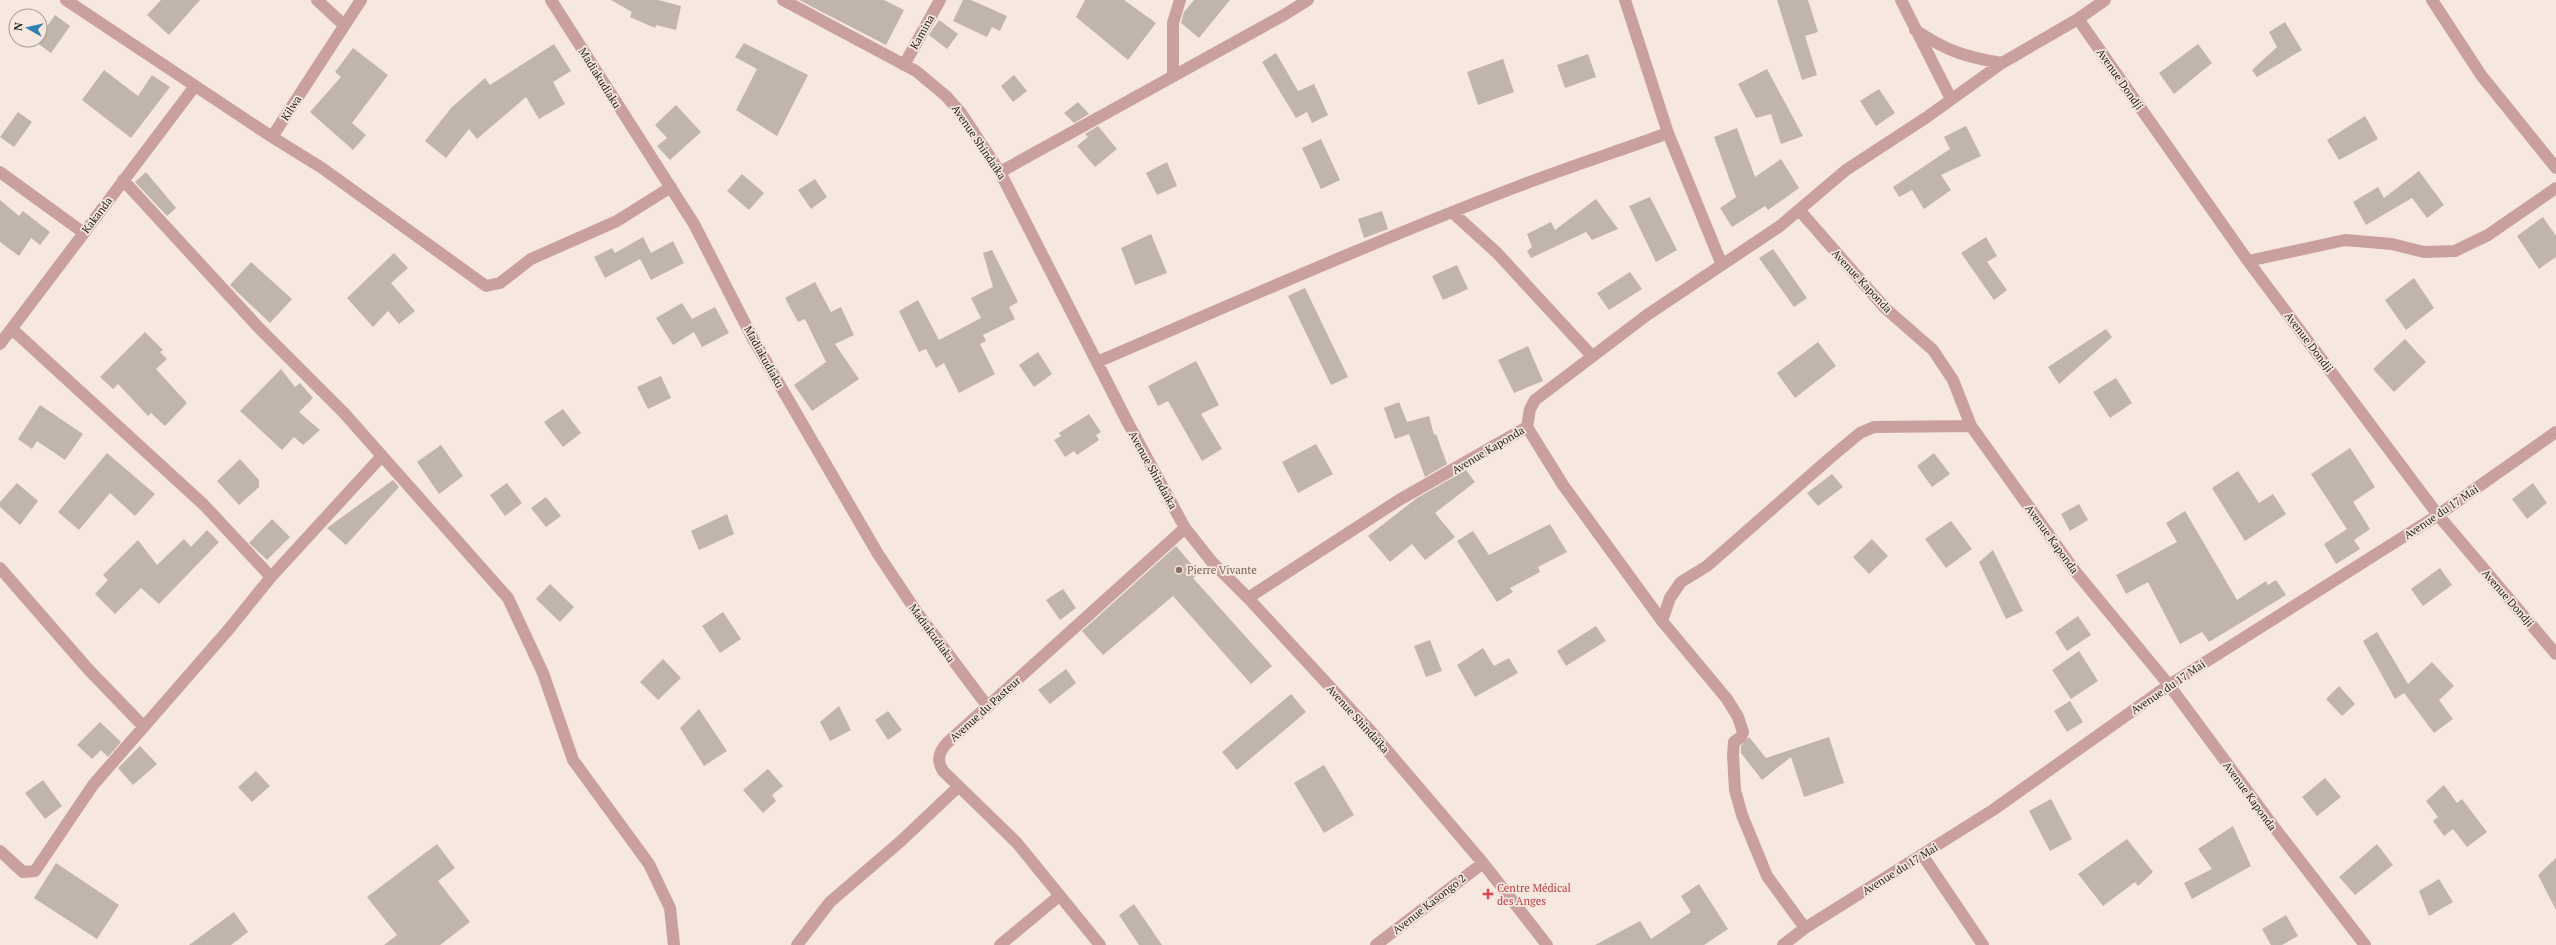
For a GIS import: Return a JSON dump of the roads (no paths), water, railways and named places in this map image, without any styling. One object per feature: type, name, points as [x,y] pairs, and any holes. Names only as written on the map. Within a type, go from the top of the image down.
[{"type":"street","points":[[66,0],[272,138],[322,168],[486,286],[500,283],[531,259],[617,221],[671,188]]},
{"type":"street","points":[[316,0],[344,25]]},
{"type":"street","name":"Kilwa","points":[[272,138],[361,0]]},
{"type":"street","name":"Madiakudiaku","points":[[551,0],[694,224],[753,339],[806,434],[878,554],[916,612],[988,706]]},
{"type":"street","name":"Avenue Shindaïka","points":[[783,0],[904,65],[934,84],[946,96],[1000,172],[1097,362],[1185,528],[1212,562],[1248,598],[1368,728],[1483,863],[1547,945]]},
{"type":"street","name":"Kamina","points":[[904,65],[940,0]]},
{"type":"street","points":[[1173,76],[1173,23],[1180,0]]},
{"type":"street","points":[[1000,172],[1284,15],[1308,0]]},
{"type":"street","points":[[1625,0],[1668,133],[1722,265]]},
{"type":"street","points":[[1901,0],[1914,30],[1951,99]]},
{"type":"street","points":[[1800,211],[1846,170],[1927,117],[2002,63],[2078,19],[2105,0]]},
{"type":"street","points":[[2432,0],[2482,75],[2556,168]]},
{"type":"street","name":"Avenue Dondji","points":[[2078,19],[2248,260],[2438,515],[2556,654]]},
{"type":"street","points":[[1914,30],[1944,48],[1960,55],[2002,63]]},
{"type":"street","name":"Kakanda","points":[[0,344],[195,86]]},
{"type":"street","points":[[1097,362],[1315,268],[1452,212],[1521,185],[1668,133]]},
{"type":"street","points":[[0,172],[84,233]]},
{"type":"street","points":[[123,180],[259,328],[344,413],[381,457],[508,598],[543,673],[574,760],[649,864],[670,908],[674,945]]},
{"type":"street","points":[[2248,260],[2345,240],[2392,244],[2424,252],[2455,251],[2488,235],[2556,188]]},
{"type":"street","name":"Avenue Kaponda","points":[[1248,598],[1399,500],[1527,427],[1532,404],[1592,356],[1680,292],[1800,211],[1885,308],[1934,350],[1953,380],[1971,426],[2075,571],[2169,685],[2276,831],[2365,945]]},
{"type":"street","points":[[1452,212],[1502,258],[1592,356]]},
{"type":"street","points":[[12,329],[204,505],[271,577]]},
{"type":"street","points":[[1662,621],[1670,598],[1681,582],[1708,566],[1793,489],[1860,433],[1874,427],[1971,426]]},
{"type":"street","points":[[1527,427],[1563,485],[1662,621],[1704,670],[1738,717],[1743,732],[1733,746],[1733,772],[1742,815],[1766,876],[1805,928]]},
{"type":"street","name":"Avenue du 17 Mai","points":[[1783,945],[1805,928],[1923,856],[1993,810],[2169,685],[2438,515],[2556,432]]},
{"type":"street","points":[[0,851],[23,872],[35,871],[93,785],[271,577],[381,457]]},
{"type":"street","name":"Avenue du Pasteur","points":[[1100,945],[1017,843],[958,787],[940,767],[938,759],[940,752],[948,742],[1185,528]]},
{"type":"street","points":[[0,568],[88,669],[144,727]]},
{"type":"street","points":[[798,945],[830,902],[901,841],[958,787]]},
{"type":"street","points":[[1923,856],[1983,945]]},
{"type":"street","name":"Avenue Kasongo 2","points":[[1376,945],[1483,863]]},
{"type":"street","points":[[1000,945],[1060,896]]},
{"type":"place","name":"Pierre Vivante","points":[[1179,570]]},
{"type":"place","name":"Centre Médical des Anges","points":[[1488,894]]}]
